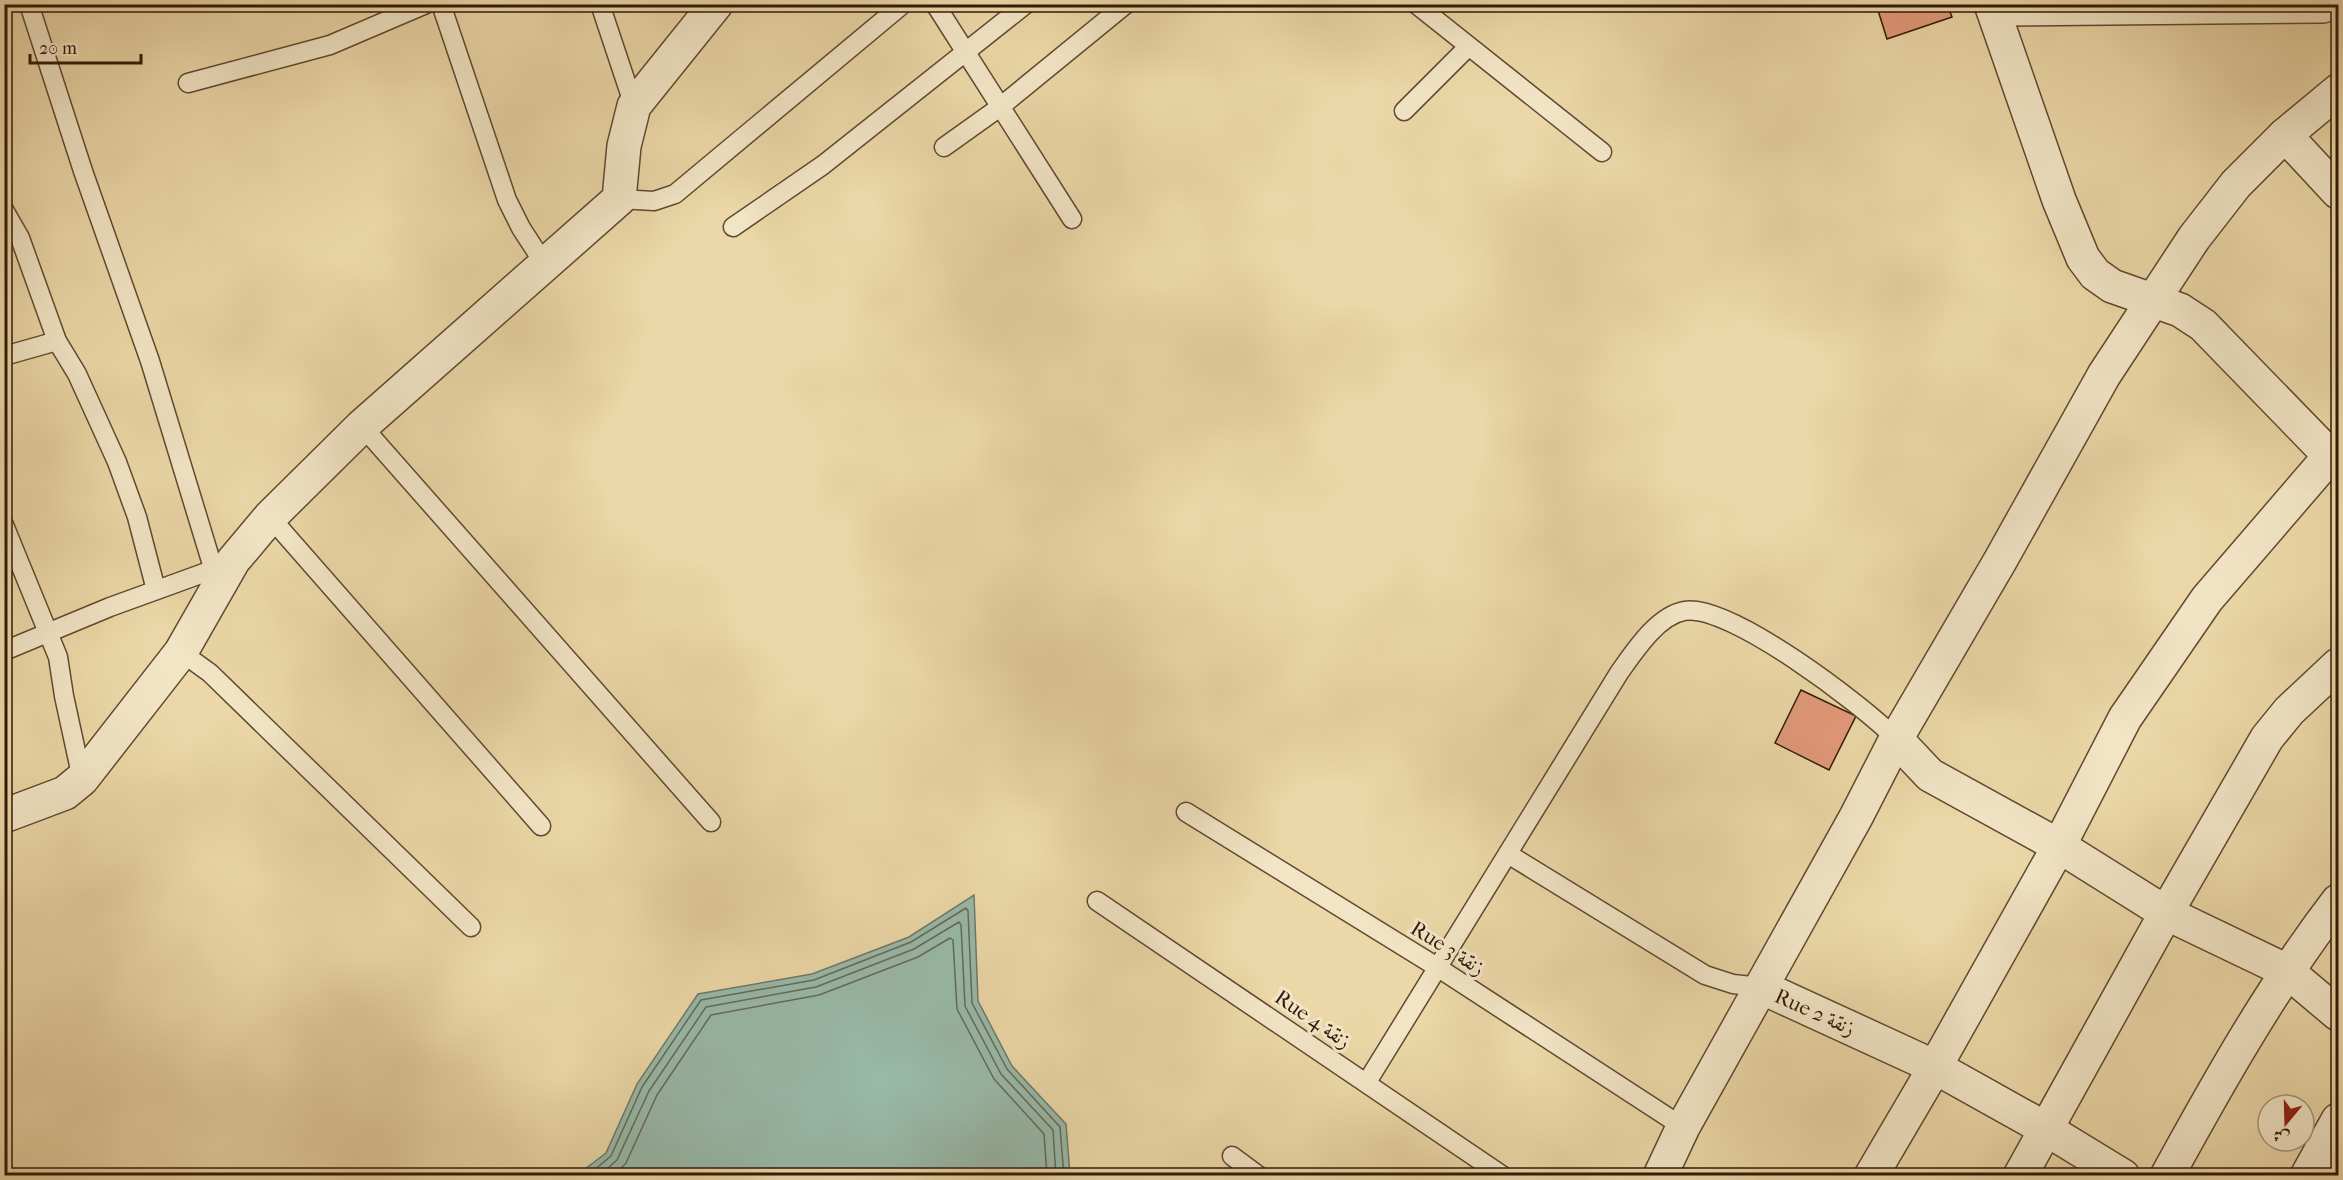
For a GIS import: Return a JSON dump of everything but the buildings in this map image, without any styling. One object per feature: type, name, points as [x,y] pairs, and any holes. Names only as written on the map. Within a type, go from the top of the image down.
[{"type":"street","points":[[4,816],[65,793],[82,779],[181,652],[223,566],[362,426],[620,199],[624,146],[634,106],[716,4]]},
{"type":"street","points":[[1870,1176],[1935,1067],[2059,846],[2125,718],[2201,608],[2276,517],[2334,460],[2204,325],[2180,310],[2112,286],[2095,274],[2083,258],[2060,200],[1992,7],[2323,6]]},
{"type":"street","points":[[1660,1176],[1683,1127],[1856,817],[1896,739],[2000,561],[2104,375],[2194,238],[2236,184],[2284,135],[2338,91]]},
{"type":"street","points":[[2284,135],[2338,192]]},
{"type":"street","points":[[2020,1176],[2166,913],[2267,738],[2289,711],[2338,665]]},
{"type":"street","points":[[1896,739],[1930,775],[2059,846],[2166,913],[2287,971],[2338,1014]]},
{"type":"street","points":[[2167,1176],[2226,1068],[2287,971],[2338,901]]},
{"type":"street","name":"Rue 2 زنقة","points":[[1761,987],[1935,1067],[2046,1129],[2123,1176]]},
{"type":"street","points":[[2307,1176],[2338,1120]]},
{"type":"lane","points":[[4,651],[156,590],[223,566],[83,171],[29,4]]},
{"type":"lane","points":[[188,83],[330,45],[426,4]]},
{"type":"lane","points":[[441,4],[507,200],[521,228],[545,265]]},
{"type":"lane","points":[[600,4],[634,106]]},
{"type":"lane","points":[[620,199],[654,201],[675,194],[903,4]]},
{"type":"lane","points":[[935,4],[964,53],[1072,219]]},
{"type":"lane","points":[[733,228],[823,165],[1026,4]]},
{"type":"lane","points":[[944,147],[1000,107],[1126,4]]},
{"type":"lane","points":[[1416,4],[1602,152]]},
{"type":"lane","points":[[1404,111],[1468,47]]},
{"type":"lane","points":[[4,210],[20,238],[57,341],[77,374],[117,462],[138,517],[156,590]]},
{"type":"lane","points":[[4,356],[57,341]]},
{"type":"lane","points":[[362,426],[711,822]]},
{"type":"lane","points":[[270,517],[541,826]]},
{"type":"lane","points":[[4,525],[58,657],[82,779]]},
{"type":"lane","points":[[1367,1082],[1619,673],[1642,640],[1666,620],[1682,611],[1696,610],[1712,613],[1770,643],[1859,706],[1896,739]]},
{"type":"lane","points":[[181,652],[210,674],[471,927]]},
{"type":"lane","name":"Rue 3 زنقة","points":[[1186,812],[1437,966],[1683,1127]]},
{"type":"lane","name":"Rue 2 زنقة","points":[[1508,854],[1705,975],[1733,984],[1761,987]]},
{"type":"lane","name":"Rue 4 زنقة","points":[[1097,901],[1503,1176]]},
{"type":"lane","points":[[1233,1156],[1260,1176]]},
{"type":"water","points":[[974,895],[978,1001],[1012,1066],[1066,1124],[1070,1175],[577,1175],[606,1153],[637,1084],[698,994],[812,974],[909,937]]}]
